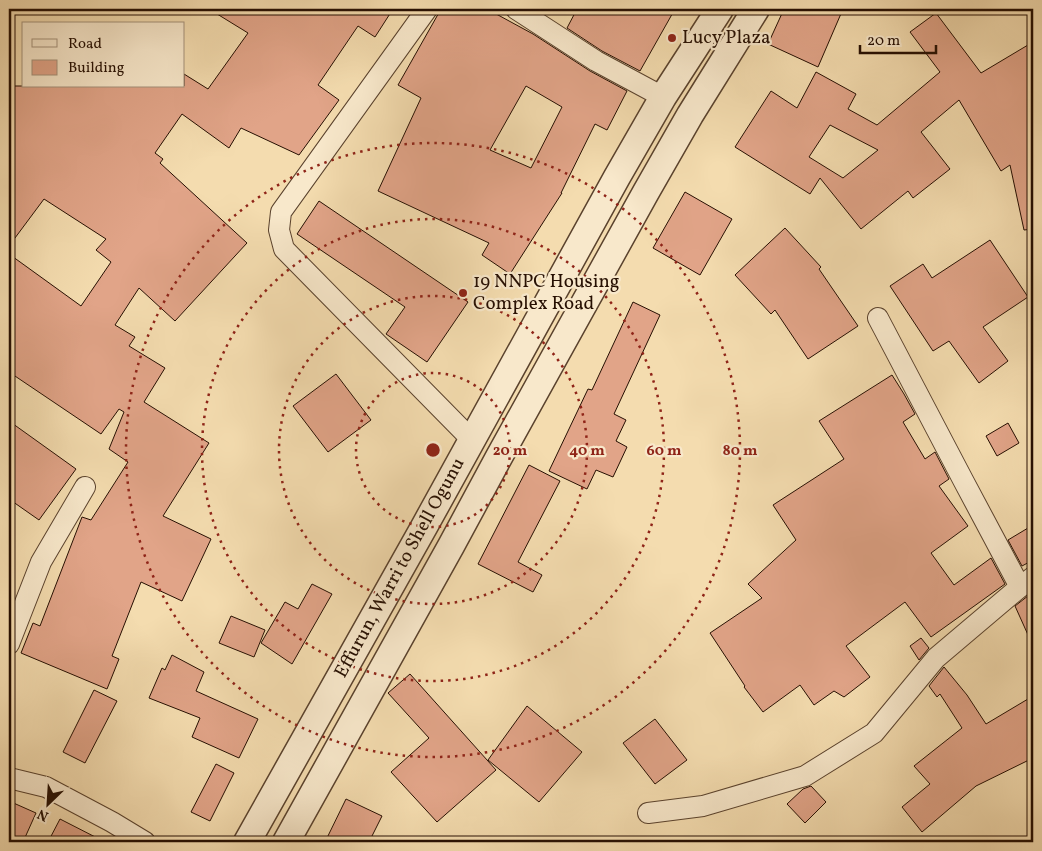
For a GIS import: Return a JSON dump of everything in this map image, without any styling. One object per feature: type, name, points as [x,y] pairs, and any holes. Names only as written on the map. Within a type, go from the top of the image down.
[{"type":"street","points":[[427,9],[281,212],[280,230],[284,248],[472,440]]},
{"type":"street","points":[[516,9],[596,61],[663,97]]},
{"type":"street","name":"Effurun, Warri to Shell Ogunu","points":[[247,842],[617,177],[663,97],[720,9]]},
{"type":"street","name":"Effurun, Warri to Shell Ogunu","points":[[286,842],[452,546],[499,457],[690,114],[756,9]]},
{"type":"street","points":[[648,812],[703,806],[805,776],[874,733],[936,658],[1027,582],[963,480],[878,318]]},
{"type":"street","points":[[9,644],[41,562],[85,488]]},
{"type":"street","points":[[9,778],[46,787],[145,842]]},
{"type":"building","points":[[209,9],[393,9],[375,37],[358,26],[318,85],[339,100],[299,155],[241,128],[229,148],[182,114],[155,153],[163,159],[160,163],[247,243],[175,321],[139,288],[115,325],[135,337],[129,346],[165,368],[144,402],[209,443],[163,516],[211,539],[182,601],[141,582],[112,656],[119,659],[107,689],[21,653],[33,623],[40,626],[82,517],[91,520],[128,462],[109,449],[124,412],[119,409],[101,434],[9,372],[9,254],[81,306],[111,262],[96,250],[106,239],[44,199],[9,246],[9,86],[22,86],[22,88],[185,88],[185,75],[208,89],[248,33]]},
{"type":"building","points":[[441,9],[487,9],[533,34],[590,71],[627,91],[607,130],[595,124],[562,193],[510,274],[482,255],[489,243],[378,191],[421,98],[398,85]],"holes":[[[526,86],[562,107],[531,168],[490,150]]]},
{"type":"building","points":[[577,9],[675,9],[640,71],[602,51],[567,28]]},
{"type":"building","points":[[784,9],[843,9],[818,67],[768,44]]},
{"type":"building","points":[[936,13],[981,73],[1033,42],[1033,229],[1024,230],[1010,165],[1001,171],[959,100],[921,132],[950,169],[913,198],[908,191],[861,229],[820,178],[810,194],[735,147],[771,91],[797,108],[816,72],[856,94],[848,109],[877,125],[940,72],[910,32]],"holes":[[[830,125],[878,150],[843,178],[809,157]]]},
{"type":"building","points":[[685,192],[732,219],[700,275],[653,248]]},
{"type":"building","points":[[319,201],[468,302],[427,362],[386,334],[405,307],[297,234]]},
{"type":"building","points":[[785,228],[821,267],[819,269],[858,326],[808,359],[775,310],[771,314],[735,275]]},
{"type":"building","points":[[990,240],[1028,297],[983,327],[1008,361],[979,383],[949,341],[933,351],[890,286],[923,264],[932,278]]},
{"type":"building","points":[[633,302],[660,315],[614,414],[626,420],[616,441],[627,447],[613,477],[596,470],[587,489],[549,471],[588,389],[592,390]]},
{"type":"building","points":[[336,374],[371,420],[328,452],[293,406]]},
{"type":"building","points":[[892,375],[915,414],[903,422],[925,459],[935,452],[949,479],[939,486],[968,526],[931,553],[954,585],[991,558],[1005,584],[931,637],[905,602],[846,646],[870,677],[844,697],[834,691],[814,705],[800,685],[763,712],[744,687],[710,633],[762,598],[748,584],[796,540],[773,505],[844,459],[819,421]]},
{"type":"building","points":[[9,421],[76,469],[39,520],[9,499]]},
{"type":"building","points":[[1008,423],[1019,443],[997,456],[986,436]]},
{"type":"building","points":[[529,465],[560,481],[518,562],[542,575],[533,592],[478,564]]},
{"type":"building","points":[[1033,525],[1033,560],[1022,566],[1008,540]]},
{"type":"building","points":[[312,584],[332,594],[292,664],[261,643],[285,602],[298,609]]},
{"type":"building","points":[[1033,592],[1033,646],[1015,606]]},
{"type":"building","points":[[231,616],[265,630],[254,657],[219,643]]},
{"type":"building","points":[[921,638],[929,648],[919,660],[910,646]]},
{"type":"building","points":[[172,655],[204,672],[196,691],[258,719],[239,758],[192,737],[200,718],[149,698],[162,668],[165,670]]},
{"type":"building","points":[[944,667],[967,695],[986,724],[1033,696],[1033,758],[976,786],[922,832],[902,807],[930,784],[914,766],[962,728],[940,694],[937,697],[929,686]]},
{"type":"building","points":[[410,674],[496,770],[437,822],[391,772],[429,738],[388,693]]},
{"type":"building","points":[[94,690],[117,701],[85,763],[63,752]]},
{"type":"building","points":[[527,706],[582,752],[539,802],[488,760]]},
{"type":"building","points":[[655,719],[687,760],[655,784],[623,743]]},
{"type":"building","points":[[216,764],[234,773],[210,821],[191,812]]},
{"type":"building","points":[[811,786],[826,802],[805,823],[787,804],[803,789]]},
{"type":"building","points":[[346,799],[382,816],[369,842],[325,842]]},
{"type":"building","points":[[9,801],[36,813],[23,842],[9,842]]},
{"type":"building","points":[[60,819],[105,842],[48,842]]},
{"type":"place","name":"Lucy Plaza","points":[[672,38]]},
{"type":"place","name":"19 NNPC Housing Complex Road","points":[[463,293]]}]
